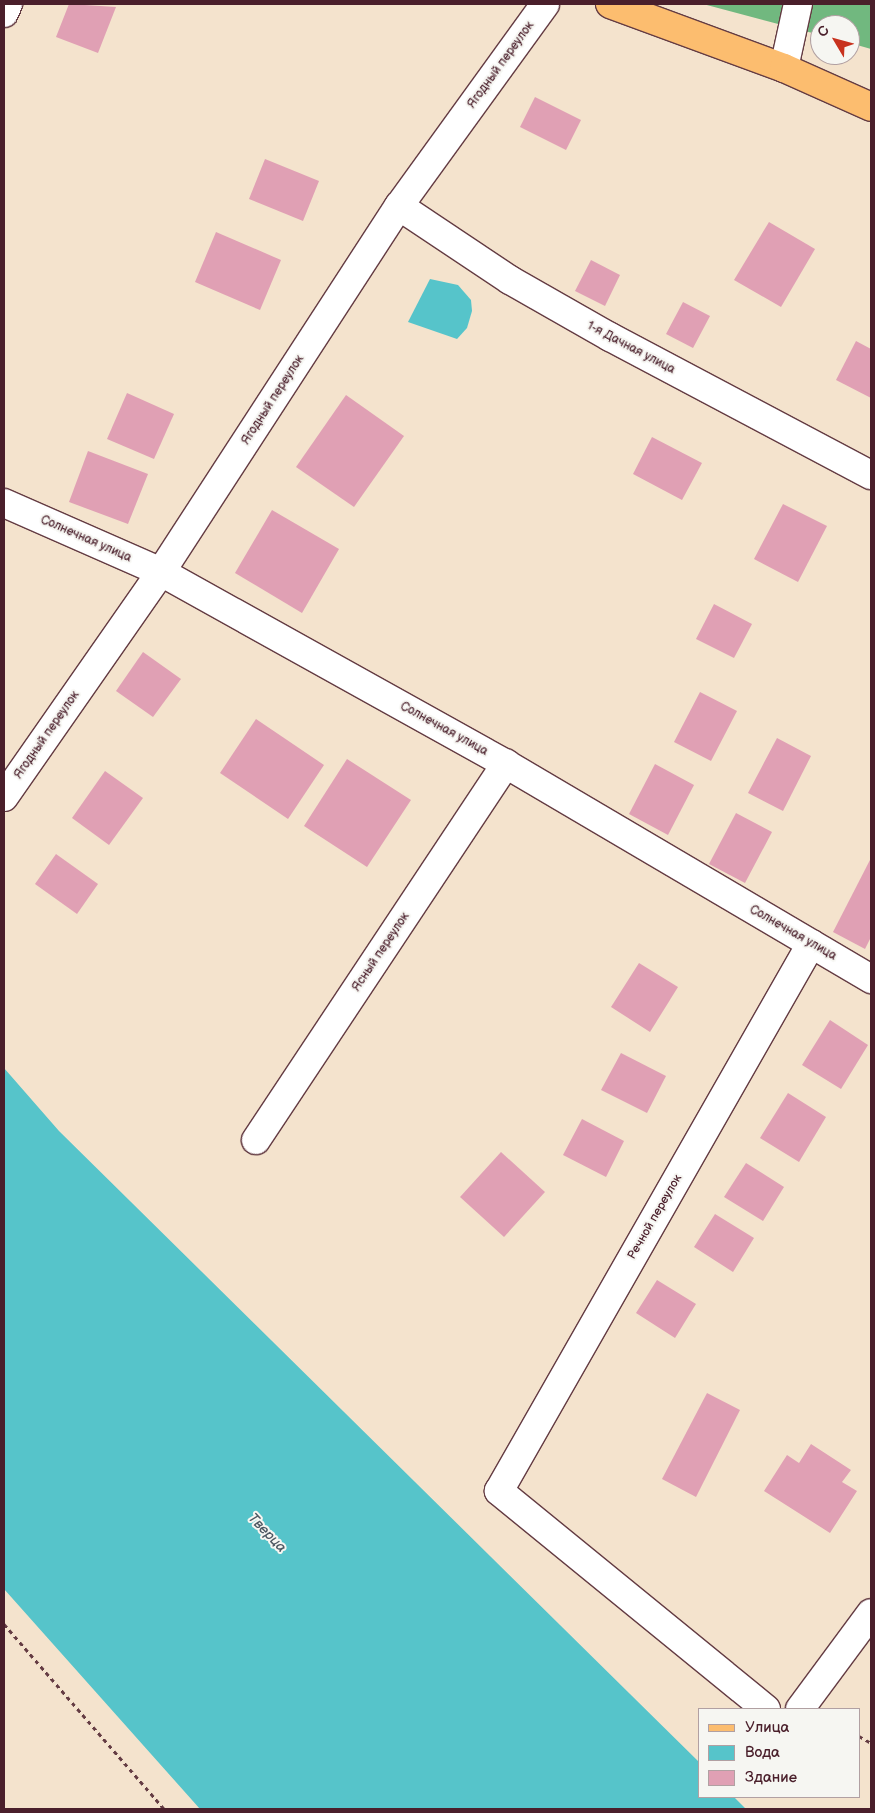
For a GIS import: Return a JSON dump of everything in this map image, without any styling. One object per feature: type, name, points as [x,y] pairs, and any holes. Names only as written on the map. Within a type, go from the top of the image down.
[{"type":"main road","points":[[610,4],[784,68],[871,107]]},
{"type":"street","points":[[4,13],[8,4]]},
{"type":"street","name":"Ягодный переулок","points":[[4,797],[161,572],[399,206],[545,4]]},
{"type":"street","points":[[784,68],[798,4]]},
{"type":"street","name":"1-я Дачная улица","points":[[399,206],[510,280],[610,337],[871,475]]},
{"type":"street","name":"Солнечная улица","points":[[4,503],[161,572],[506,764],[871,979]]},
{"type":"street","name":"Ясный переулок","points":[[256,1140],[506,764]]},
{"type":"street","name":"Речной переулок","points":[[765,1708],[500,1491],[811,944]]},
{"type":"street","points":[[801,1708],[871,1613]]},
{"type":"path","points":[[4,1624],[164,1809]]},
{"type":"path","points":[[860,1737],[871,1743]]},
{"type":"green space","points":[[703,4],[871,4],[871,49],[860,46],[860,15],[810,15],[810,32]]},
{"type":"water","points":[[430,279],[458,285],[471,300],[472,311],[467,328],[457,339],[408,322]]},
{"type":"water","name":"Тверца","points":[[4,1068],[59,1131],[698,1761],[698,1798],[735,1798],[746,1809],[200,1809],[4,1589]]},
{"type":"building","points":[[69,4],[116,7],[98,53],[56,37]]},
{"type":"building","points":[[535,97],[581,120],[566,150],[520,127]]},
{"type":"building","points":[[265,159],[319,181],[303,221],[249,199]]},
{"type":"building","points":[[769,222],[815,249],[781,307],[734,280]]},
{"type":"building","points":[[216,232],[281,260],[260,310],[195,282]]},
{"type":"building","points":[[591,260],[620,275],[605,306],[575,291]]},
{"type":"building","points":[[683,302],[710,316],[693,348],[666,334]]},
{"type":"building","points":[[856,341],[871,349],[871,398],[836,380]]},
{"type":"building","points":[[127,393],[174,414],[154,459],[107,439]]},
{"type":"building","points":[[346,395],[404,436],[354,507],[296,467]]},
{"type":"building","points":[[652,437],[702,463],[682,500],[633,474]]},
{"type":"building","points":[[88,451],[148,474],[128,524],[69,502]]},
{"type":"building","points":[[783,504],[827,526],[798,582],[754,559]]},
{"type":"building","points":[[272,510],[339,549],[302,613],[235,573]]},
{"type":"building","points":[[714,604],[752,624],[734,658],[696,639]]},
{"type":"building","points":[[143,652],[181,679],[153,717],[116,691]]},
{"type":"building","points":[[700,692],[737,711],[711,761],[674,742]]},
{"type":"building","points":[[256,719],[324,765],[288,819],[220,773]]},
{"type":"building","points":[[777,738],[811,756],[783,811],[748,793]]},
{"type":"building","points":[[347,759],[411,800],[367,867],[304,826]]},
{"type":"building","points":[[655,764],[694,785],[668,835],[629,814]]},
{"type":"building","points":[[105,771],[143,798],[109,845],[72,818]]},
{"type":"building","points":[[736,813],[772,832],[745,883],[709,864]]},
{"type":"building","points":[[56,854],[98,884],[77,914],[35,884]]},
{"type":"building","points":[[871,858],[871,937],[865,949],[833,932]]},
{"type":"building","points":[[639,963],[678,987],[650,1032],[611,1007]]},
{"type":"building","points":[[830,1020],[868,1045],[841,1089],[802,1065]]},
{"type":"building","points":[[621,1053],[666,1076],[647,1113],[601,1090]]},
{"type":"building","points":[[788,1093],[826,1117],[799,1162],[760,1138]]},
{"type":"building","points":[[582,1119],[624,1141],[606,1177],[563,1155]]},
{"type":"building","points":[[501,1152],[545,1192],[504,1237],[460,1197]]},
{"type":"building","points":[[746,1163],[784,1187],[763,1221],[724,1197]]},
{"type":"building","points":[[715,1214],[754,1238],[733,1272],[694,1247]]},
{"type":"building","points":[[657,1280],[696,1304],[675,1338],[636,1313]]},
{"type":"building","points":[[707,1393],[740,1410],[696,1497],[662,1479]]},
{"type":"building","points":[[811,1444],[851,1470],[842,1482],[857,1491],[830,1533],[764,1491],[787,1455],[799,1463]]}]
